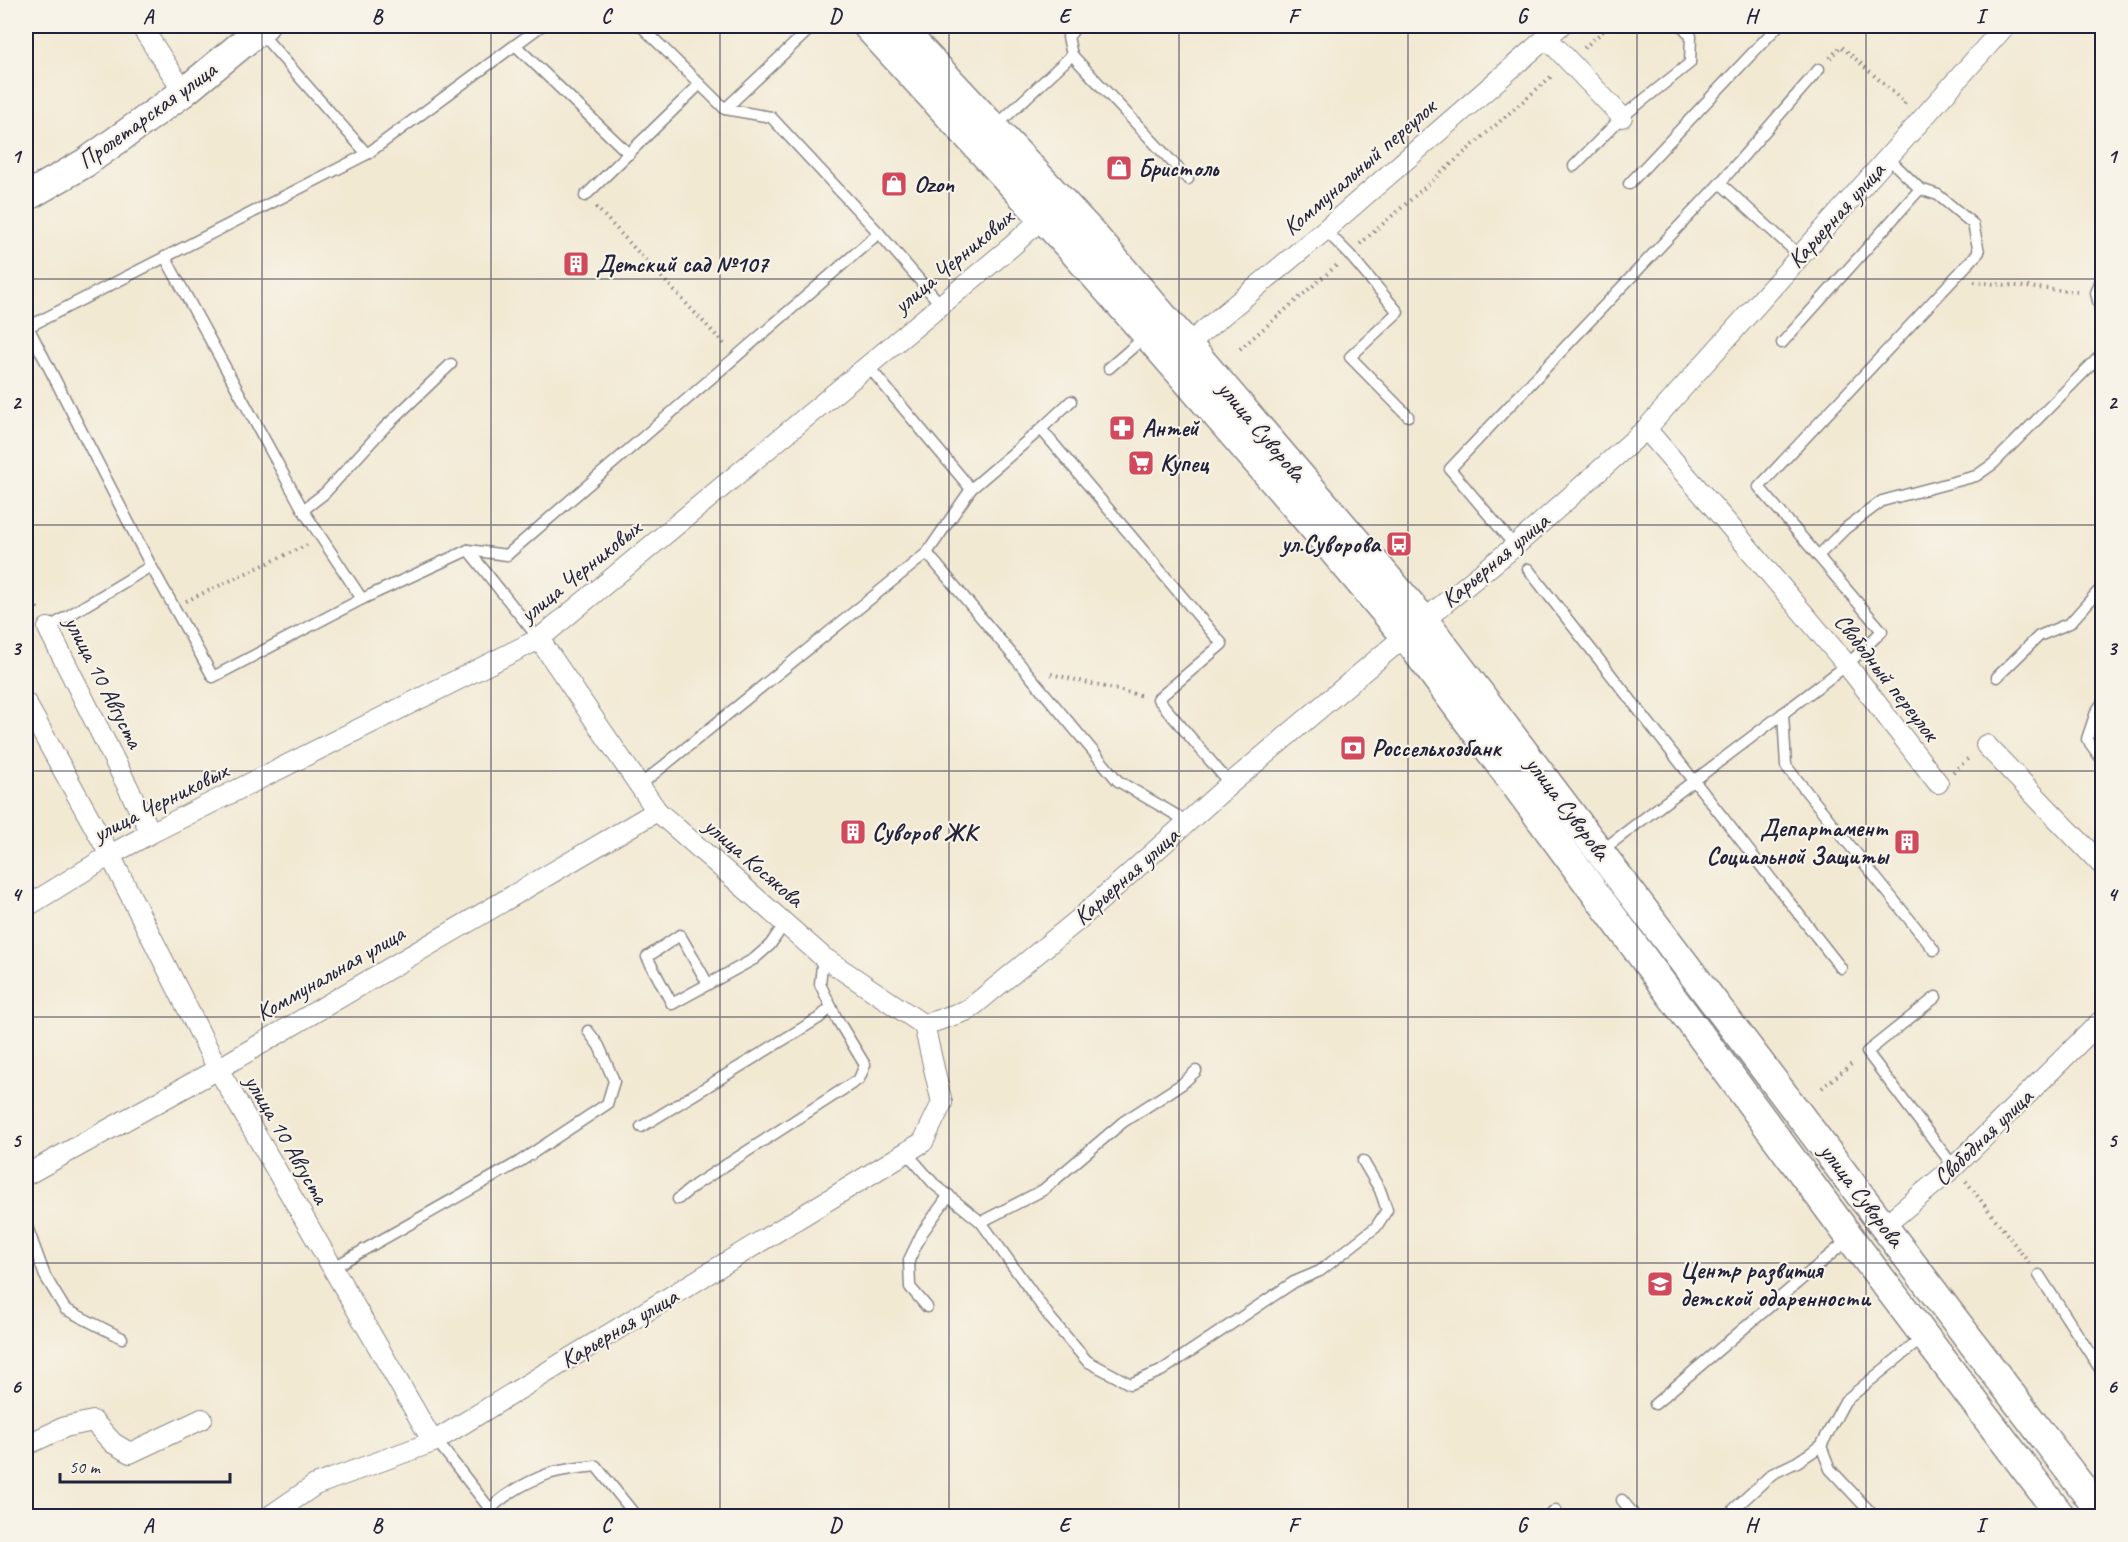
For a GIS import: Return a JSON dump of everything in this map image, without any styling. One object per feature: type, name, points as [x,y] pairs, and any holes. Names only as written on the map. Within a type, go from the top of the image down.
[{"type":"main road","name":"улица Суворова","points":[[867,26],[1147,335],[1313,527],[1414,628],[1854,1243],[2061,1516]]},
{"type":"main road","name":"улица Суворова","points":[[900,26],[1091,232],[1188,344],[1414,628],[1601,851],[2103,1514]]},
{"type":"main road","name":"Пролетарская улица","points":[[26,197],[85,163],[184,92],[261,28]]},
{"type":"main road","name":"Свободная улица","points":[[1854,1243],[1885,1225]]},
{"type":"street","points":[[141,26],[184,92]]},
{"type":"street","name":"Карьерная улица","points":[[270,1516],[315,1485],[434,1441],[923,1142],[942,1103],[924,1025],[968,1010],[1078,920],[1230,784],[1515,546],[1646,429],[2005,26]]},
{"type":"street","points":[[1553,32],[1569,62],[1622,117]]},
{"type":"street","name":"Коммунальный переулок","points":[[1188,344],[1325,230],[1553,32]]},
{"type":"street","name":"улица Черниковых","points":[[26,907],[110,855],[151,833],[539,639],[941,305],[1042,218]]},
{"type":"street","name":"Свободный переулок","points":[[1646,429],[1847,665],[1938,783]]},
{"type":"street","name":"улица 10 Августа","points":[[48,628],[151,833]]},
{"type":"street","name":"улица Косякова","points":[[539,639],[657,811],[823,957],[924,1025]]},
{"type":"street","name":"улица 10 Августа","points":[[26,703],[110,855],[218,1069],[434,1441]]},
{"type":"street","points":[[1986,745],[2103,865]]},
{"type":"street","name":"Коммунальная улица","points":[[26,1175],[218,1069],[657,811]]},
{"type":"street","name":"Свободная улица","points":[[1885,1225],[1954,1167],[2103,1020]]},
{"type":"street","points":[[26,1444],[65,1427],[93,1420],[113,1443],[130,1453],[202,1419]]},
{"type":"lane","points":[[541,26],[367,154],[27,325],[152,566],[213,677],[362,599],[468,550],[507,555],[879,234]]},
{"type":"lane","points":[[641,26],[725,109],[771,117],[941,305]]},
{"type":"lane","points":[[725,109],[813,26]]},
{"type":"lane","points":[[1077,26],[1068,37],[1072,55],[1188,179]]},
{"type":"lane","points":[[1574,166],[1622,117],[1690,63],[1691,36],[1682,26]]},
{"type":"lane","points":[[1629,184],[1778,26]]},
{"type":"lane","points":[[261,28],[367,154]]},
{"type":"lane","points":[[515,45],[629,154]]},
{"type":"lane","points":[[994,128],[1072,55]]},
{"type":"lane","points":[[1515,546],[1450,469],[1720,183],[1819,69]]},
{"type":"lane","points":[[585,196],[700,84]]},
{"type":"lane","points":[[1601,851],[1847,665],[1882,631],[1759,487],[1979,252],[1973,224],[1938,195],[1920,189],[1887,157]]},
{"type":"lane","points":[[1720,183],[1799,255]]},
{"type":"lane","points":[[1782,343],[1920,189]]},
{"type":"lane","points":[[1325,230],[1349,254],[1398,312],[1350,357],[1408,416]]},
{"type":"lane","points":[[165,257],[303,510],[362,599]]},
{"type":"lane","points":[[2103,277],[2096,293],[2103,316]]},
{"type":"lane","points":[[1109,368],[1147,335]]},
{"type":"lane","points":[[1818,556],[1846,528],[1882,501],[1976,476],[1993,464],[2103,354]]},
{"type":"lane","points":[[303,510],[325,493],[384,428],[451,364]]},
{"type":"lane","points":[[868,366],[970,489]]},
{"type":"lane","points":[[640,785],[927,552],[970,489],[1071,401]]},
{"type":"lane","points":[[1041,429],[1222,644],[1158,699],[1230,784]]},
{"type":"lane","points":[[468,550],[539,639]]},
{"type":"lane","points":[[927,552],[1118,782],[1188,822]]},
{"type":"lane","points":[[48,628],[152,566]]},
{"type":"lane","points":[[1528,568],[1841,968]]},
{"type":"lane","points":[[1997,677],[2039,636],[2070,623],[2102,587]]},
{"type":"lane","points":[[2103,703],[2096,712],[2087,739],[2103,760]]},
{"type":"lane","points":[[1783,713],[1786,766],[1934,950]]},
{"type":"lane","points":[[708,984],[680,934],[646,957],[672,1004],[754,959],[770,945],[785,923]]},
{"type":"lane","points":[[678,1199],[695,1185],[859,1079],[865,1065],[820,984],[823,957]]},
{"type":"lane","points":[[1936,997],[1867,1052],[1954,1167]]},
{"type":"lane","points":[[641,1127],[819,1018],[831,1007]]},
{"type":"lane","points":[[332,1268],[519,1162],[607,1104],[614,1082],[599,1046],[588,1031]]},
{"type":"lane","points":[[981,1222],[1043,1190],[1123,1122],[1182,1084],[1196,1071]]},
{"type":"lane","points":[[906,1152],[934,1184],[981,1222],[1051,1319],[1087,1361],[1130,1384],[1161,1371],[1294,1282],[1320,1271],[1376,1227],[1387,1210],[1380,1190],[1364,1161]]},
{"type":"lane","points":[[927,1307],[910,1287],[909,1260],[922,1233],[949,1195]]},
{"type":"lane","points":[[26,1224],[45,1276],[65,1309],[122,1338]]},
{"type":"lane","points":[[1655,1404],[1854,1243]]},
{"type":"lane","points":[[2038,1275],[2103,1372]]},
{"type":"lane","points":[[1734,1509],[1772,1474],[1797,1462],[1821,1446],[1845,1401],[1925,1336]]},
{"type":"lane","points":[[434,1441],[487,1513],[515,1491],[550,1473],[596,1466],[636,1516]]},
{"type":"lane","points":[[1821,1446],[1830,1469],[1874,1516]]},
{"type":"lane","points":[[1622,1500],[1635,1516]]},
{"type":"path","points":[[1240,349],[1609,26]]},
{"type":"path","points":[[1819,69],[1841,46],[1905,103],[1900,110]]},
{"type":"path","points":[[585,196],[736,357]]},
{"type":"path","points":[[1952,280],[2096,293]]},
{"type":"path","points":[[174,606],[322,538]]},
{"type":"path","name":"улица 10 Августа","points":[[26,586],[48,628]]},
{"type":"path","points":[[1023,667],[1158,699]]},
{"type":"path","points":[[1938,783],[1986,745]]},
{"type":"path","points":[[1822,1088],[1867,1052]]},
{"type":"path","points":[[1954,1167],[1977,1193],[2038,1275]]},
{"type":"place","name":"Бристоль","points":[[1119,168]]},
{"type":"place","name":"Ozon","points":[[894,184]]},
{"type":"place","name":"Детский сад №107","points":[[576,264]]},
{"type":"place","name":"Антей","points":[[1122,428]]},
{"type":"place","name":"Купец","points":[[1141,463]]},
{"type":"place","name":"ул.Суворова","points":[[1399,544]]},
{"type":"place","name":"Россельхозбанк","points":[[1353,748]]},
{"type":"place","name":"Суворов ЖК","points":[[853,832]]},
{"type":"place","name":"Департамент Социальной Защиты","points":[[1907,842]]},
{"type":"place","name":"Центр развития детской одаренности","points":[[1660,1284]]}]
